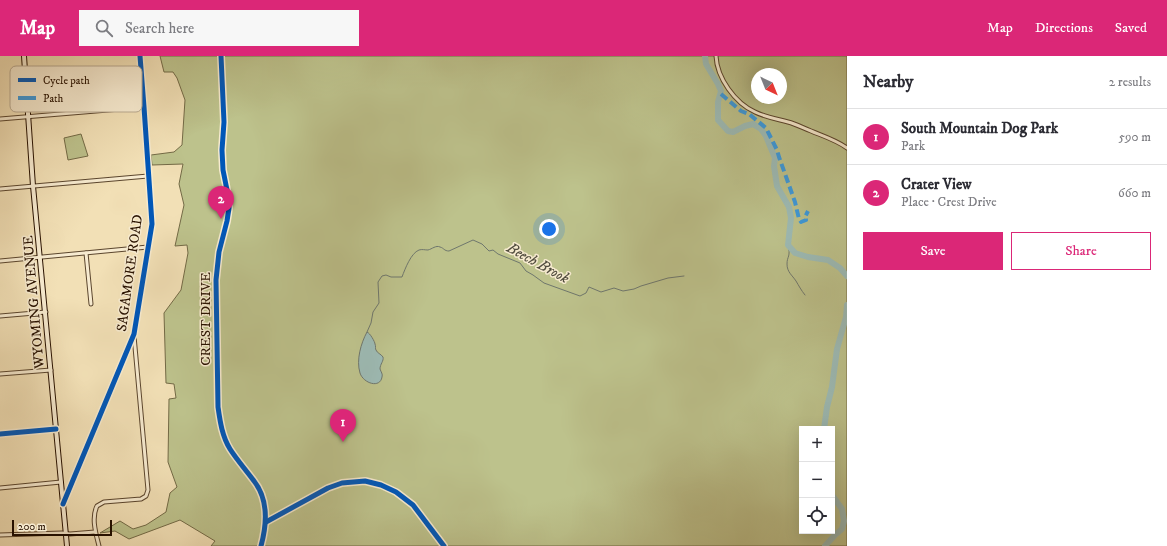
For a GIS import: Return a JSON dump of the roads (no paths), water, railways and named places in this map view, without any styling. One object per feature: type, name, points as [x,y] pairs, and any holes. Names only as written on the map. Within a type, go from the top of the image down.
[{"type":"main road","name":"WYOMING AVENUE","points":[[24,56],[25,66]]},
{"type":"main road","name":"WYOMING AVENUE","points":[[28,112],[33,186],[67,546]]},
{"type":"street","name":"SAGAMORE ROAD","points":[[140,56],[141,66]]},
{"type":"street","name":"CREST DRIVE","points":[[221,56],[224,122],[222,150],[223,170],[229,208],[219,252],[216,280],[218,407],[224,437],[229,448],[255,481],[261,492],[266,511],[266,522],[261,546]]},
{"type":"street","points":[[716,56],[717,66],[722,79],[731,92],[745,106],[756,113],[790,122],[829,138],[847,148]]},
{"type":"street","name":"SAGAMORE ROAD","points":[[63,504],[134,334],[152,224],[142,82]]},
{"type":"street","points":[[0,119],[80,112]]},
{"type":"street","points":[[0,189],[148,176]]},
{"type":"street","points":[[0,261],[148,247]]},
{"type":"street","points":[[86,253],[91,304]]},
{"type":"street","points":[[0,316],[46,312]]},
{"type":"street","points":[[99,546],[95,532],[94,514],[99,504],[104,502],[141,499],[146,496],[148,490],[134,334]]},
{"type":"street","points":[[0,374],[51,370]]},
{"type":"street","points":[[0,434],[56,429]]},
{"type":"street","points":[[266,522],[328,488],[342,483],[365,481],[381,485],[396,492],[413,505],[444,546]]},
{"type":"street","points":[[0,488],[61,482]]},
{"type":"street","points":[[0,535],[70,534],[95,532]]},
{"type":"water","points":[[367,332],[370,334],[375,343],[377,351],[383,357],[380,369],[382,374],[381,381],[375,384],[364,380],[359,368],[360,352]]},
{"type":"waterway","points":[[705,56],[706,64],[721,91],[718,102],[718,120],[728,131],[733,132],[753,124],[761,129],[766,136],[775,158],[774,166],[777,186],[789,207],[791,218],[788,245],[795,253],[808,257],[828,260],[840,268],[847,276]]},
{"type":"waterway","name":"Beech Brook","points":[[367,332],[371,323],[373,312],[379,303],[378,282],[382,276],[402,277],[413,254],[419,250],[428,250],[441,247],[446,251],[449,251],[473,240],[482,244],[489,251],[493,250],[498,254],[520,263],[526,271],[544,283],[580,296],[586,293],[589,287],[601,292],[614,288],[623,291],[668,278],[684,276]]},
{"type":"waterway","points":[[788,245],[789,254],[787,267],[805,295]]},
{"type":"waterway","points":[[824,426],[837,349],[846,317],[847,305]]},
{"type":"waterway","points":[[825,546],[842,529],[844,521],[842,509],[834,498]]},
{"type":"place","name":"Crater View","points":[[221,219]]},
{"type":"place","name":"South Mountain Dog Park","points":[[343,442]]}]
